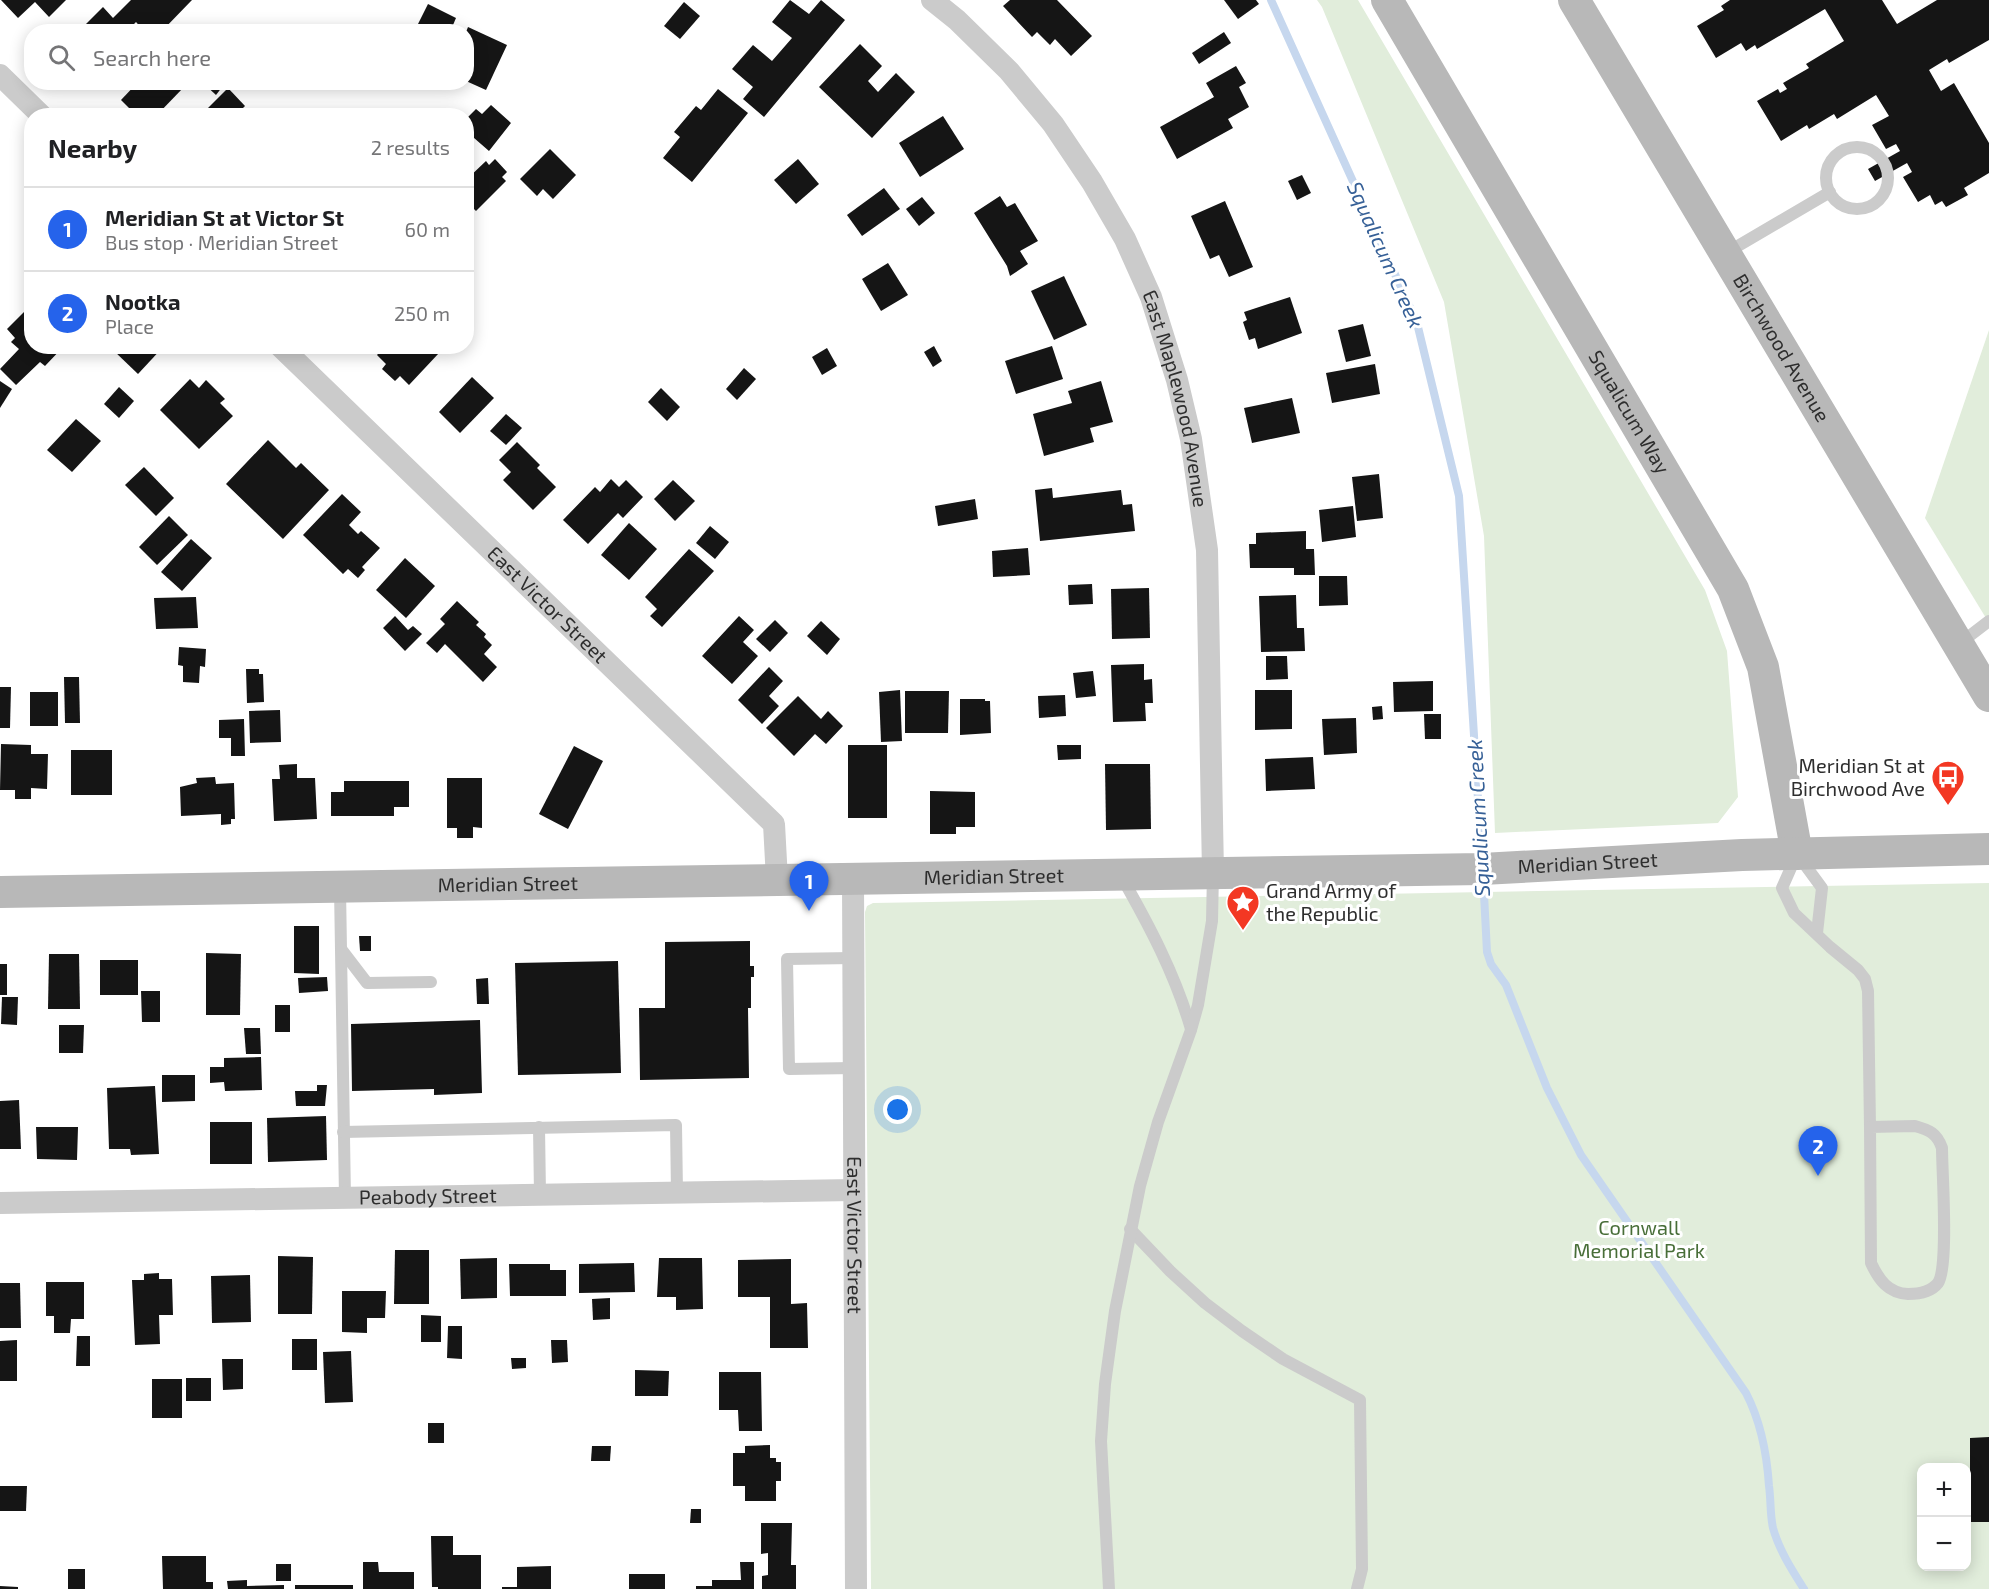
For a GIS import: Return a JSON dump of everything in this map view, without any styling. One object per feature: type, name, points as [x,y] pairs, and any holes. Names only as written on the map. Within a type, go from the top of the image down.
[{"type":"main road","name":"Squalicum Way","points":[[1388,0],[1733,588],[1763,667],[1797,854]]},
{"type":"main road","name":"Birchwood Avenue","points":[[1574,0],[1989,696]]},
{"type":"main road","name":"Meridian Street","points":[[0,892],[1482,869],[1797,854],[1989,849]]},
{"type":"street","name":"East Maplewood Avenue","points":[[932,0],[1009,71],[1053,124],[1125,239],[1151,297],[1182,400],[1202,510],[1206,550],[1213,873]]},
{"type":"street","points":[[0,75],[34,108]]},
{"type":"street","name":"East Victor Street","points":[[288,354],[774,824],[777,880]]},
{"type":"street","name":"East Victor Street","points":[[853,879],[856,1589]]},
{"type":"street","name":"Peabody Street","points":[[0,1203],[854,1190]]},
{"type":"lane","points":[[1853,147],[1872,150],[1885,164],[1888,174],[1884,194],[1867,207],[1856,209],[1845,206],[1837,201],[1830,192],[1827,173],[1836,156],[1843,150],[1853,147]]},
{"type":"lane","points":[[1725,253],[1830,192]]},
{"type":"lane","points":[[1958,645],[1989,621]]},
{"type":"lane","points":[[1817,933],[1822,888],[1797,854],[1782,888],[1794,913],[1858,970],[1867,985],[1871,1263],[1878,1278],[1887,1287],[1901,1293],[1916,1294],[1929,1290],[1938,1283],[1944,1257],[1942,1148],[1938,1137],[1929,1130],[1915,1126],[1870,1127]]},
{"type":"lane","points":[[1109,1589],[1101,1441],[1105,1384],[1115,1311],[1130,1229],[1158,1122],[1191,1030],[1209,944],[1213,910],[1213,873]]},
{"type":"lane","points":[[1120,875],[1149,926],[1174,981],[1191,1030]]},
{"type":"lane","points":[[339,887],[345,1198]]},
{"type":"lane","points":[[341,949],[367,983],[431,982]]},
{"type":"lane","points":[[853,958],[788,959],[789,1069],[854,1068]]},
{"type":"lane","points":[[343,1131],[676,1125],[677,1193]]},
{"type":"lane","points":[[540,1127],[540,1195]]},
{"type":"lane","points":[[1130,1229],[1170,1271],[1205,1303],[1242,1331],[1283,1359],[1360,1400],[1362,1569],[1357,1589]]},
{"type":"green space","points":[[1317,0],[1358,0],[1705,590],[1727,651],[1738,797],[1718,823],[1495,833],[1484,536],[1444,302],[1322,7]]},
{"type":"green space","points":[[1989,330],[1989,623],[1925,518]]},
{"type":"green space","name":"Cornwall Memorial Park","points":[[1989,883],[1989,1589],[871,1589],[865,912],[867,906],[873,903]]},
{"type":"building","points":[[1,0],[66,0],[49,17],[35,2],[18,18]]},
{"type":"building","points":[[131,0],[192,0],[169,24],[138,24],[136,22],[134,24],[86,24],[103,7],[113,18]]},
{"type":"building","points":[[790,0],[809,14],[821,0],[845,20],[764,117],[743,99],[753,87],[732,69],[753,45],[772,61],[792,38],[772,22]]},
{"type":"building","points":[[1010,0],[1057,0],[1092,36],[1071,56],[1055,39],[1050,45],[1037,32],[1032,37],[1003,6]]},
{"type":"building","points":[[1224,0],[1256,0],[1259,4],[1238,19]]},
{"type":"building","points":[[1730,0],[1882,0],[1897,24],[1937,0],[1989,0],[1989,40],[1949,63],[1947,59],[1929,70],[1941,91],[1954,83],[1989,143],[1989,173],[1964,188],[1968,195],[1946,207],[1942,201],[1935,205],[1930,195],[1918,202],[1903,177],[1912,172],[1907,163],[1875,181],[1868,169],[1900,151],[1896,144],[1886,149],[1872,125],[1889,116],[1876,95],[1837,119],[1834,114],[1809,129],[1807,125],[1781,141],[1757,101],[1778,89],[1780,93],[1787,89],[1783,83],[1809,68],[1806,64],[1844,41],[1825,9],[1757,49],[1755,45],[1746,51],[1741,43],[1716,58],[1697,26],[1724,10],[1721,6]]},
{"type":"building","points":[[684,2],[700,16],[680,39],[664,26]]},
{"type":"building","points":[[428,4],[456,18],[453,24],[418,24]]},
{"type":"building","points":[[474,30],[507,45],[486,90],[474,85]]},
{"type":"building","points":[[1224,32],[1231,43],[1199,64],[1192,53]]},
{"type":"building","points":[[860,44],[882,66],[868,81],[878,92],[896,73],[915,92],[872,138],[819,87]]},
{"type":"building","points":[[1236,66],[1246,83],[1239,87],[1249,107],[1228,119],[1233,128],[1177,159],[1160,127],[1214,97],[1206,83]]},
{"type":"building","points":[[718,89],[748,113],[692,182],[663,158],[680,137],[674,132],[696,106],[701,110]]},
{"type":"building","points":[[130,90],[181,90],[164,108],[129,108],[121,100]]},
{"type":"building","points":[[211,90],[220,90],[216,95]]},
{"type":"building","points":[[226,90],[230,90],[245,106],[243,108],[208,108]]},
{"type":"building","points":[[491,105],[511,123],[489,151],[474,138],[474,111],[476,109],[482,114]]},
{"type":"building","points":[[943,116],[964,149],[920,177],[899,143]]},
{"type":"building","points":[[550,149],[576,175],[553,199],[543,189],[537,196],[520,179]]},
{"type":"building","points":[[495,159],[507,172],[502,177],[506,181],[476,211],[474,209],[474,172],[486,161],[489,165]]},
{"type":"building","points":[[798,159],[819,184],[796,204],[774,180]]},
{"type":"building","points":[[1302,175],[1311,193],[1297,200],[1288,181]]},
{"type":"building","points":[[884,188],[900,209],[862,236],[847,215]]},
{"type":"building","points":[[1000,196],[1007,207],[1015,203],[1038,241],[1020,251],[1028,264],[1010,276],[1007,266],[974,213]]},
{"type":"building","points":[[922,197],[935,213],[919,226],[906,209]]},
{"type":"building","points":[[1225,201],[1253,267],[1229,277],[1219,255],[1210,259],[1191,216]]},
{"type":"building","points":[[888,263],[908,295],[881,311],[862,279]]},
{"type":"building","points":[[1064,276],[1087,325],[1054,340],[1031,291]]},
{"type":"building","points":[[1290,297],[1302,333],[1258,349],[1255,338],[1249,340],[1243,322],[1247,320],[1244,312]]},
{"type":"building","points":[[24,312],[24,354],[56,354],[45,366],[40,362],[16,385],[0,369],[19,349],[11,342],[15,338],[7,329]]},
{"type":"building","points":[[1363,324],[1371,356],[1346,362],[1338,330]]},
{"type":"building","points":[[934,346],[942,361],[933,367],[924,352]]},
{"type":"building","points":[[1052,346],[1063,379],[1016,394],[1005,361]]},
{"type":"building","points":[[827,348],[837,366],[822,375],[812,357]]},
{"type":"building","points":[[117,354],[157,354],[138,374]]},
{"type":"building","points":[[438,354],[409,385],[400,376],[395,381],[382,369],[386,364],[377,355]]},
{"type":"building","points":[[1375,364],[1380,394],[1332,403],[1326,373]]},
{"type":"building","points":[[744,368],[756,379],[737,400],[726,389]]},
{"type":"building","points":[[472,377],[494,398],[460,433],[439,412]]},
{"type":"building","points":[[190,379],[199,388],[206,380],[225,399],[220,403],[233,416],[199,449],[160,410]]},
{"type":"building","points":[[0,381],[12,389],[0,408]]},
{"type":"building","points":[[1101,381],[1113,422],[1090,428],[1094,442],[1044,456],[1033,414],[1072,403],[1068,391]]},
{"type":"building","points":[[119,387],[134,401],[119,418],[104,404]]},
{"type":"building","points":[[661,388],[680,407],[667,421],[648,402]]},
{"type":"building","points":[[1292,398],[1300,433],[1252,443],[1244,408]]},
{"type":"building","points":[[506,414],[522,428],[506,445],[490,431]]},
{"type":"building","points":[[76,419],[101,441],[72,472],[47,450]]},
{"type":"building","points":[[268,440],[296,468],[301,463],[329,490],[283,539],[226,484]]},
{"type":"building","points":[[517,442],[540,465],[537,468],[556,487],[533,510],[503,480],[511,472],[499,460]]},
{"type":"building","points":[[144,467],[174,498],[156,516],[125,485]]},
{"type":"building","points":[[1379,474],[1383,518],[1357,521],[1352,477]]},
{"type":"building","points":[[611,479],[619,487],[626,480],[643,497],[623,518],[618,513],[588,544],[563,520],[595,487],[600,492]]},
{"type":"building","points":[[673,480],[695,501],[675,521],[654,499]]},
{"type":"building","points":[[1052,488],[1053,498],[1121,490],[1123,505],[1132,504],[1135,531],[1040,541],[1035,490]]},
{"type":"building","points":[[342,494],[361,512],[349,525],[358,534],[361,531],[380,548],[362,567],[365,570],[358,578],[348,569],[343,574],[303,535]]},
{"type":"building","points":[[975,499],[978,519],[938,526],[935,506]]},
{"type":"building","points":[[1353,506],[1356,537],[1322,542],[1319,510]]},
{"type":"building","points":[[169,516],[188,535],[157,565],[139,547]]},
{"type":"building","points":[[629,523],[657,549],[629,580],[601,555]]},
{"type":"building","points":[[710,526],[729,542],[715,559],[696,543]]},
{"type":"building","points":[[1306,531],[1306,549],[1314,549],[1315,575],[1294,575],[1294,568],[1250,568],[1249,544],[1256,544],[1256,533]]},
{"type":"building","points":[[191,539],[212,558],[182,591],[161,572]]},
{"type":"building","points":[[1028,548],[1030,575],[993,577],[992,551]]},
{"type":"building","points":[[689,549],[714,571],[662,627],[650,616],[657,609],[645,597]]},
{"type":"building","points":[[405,558],[435,586],[406,618],[376,590]]},
{"type":"building","points":[[1319,576],[1347,576],[1348,605],[1319,606]]},
{"type":"building","points":[[1092,584],[1093,604],[1069,605],[1068,585]]},
{"type":"building","points":[[1149,588],[1150,638],[1112,639],[1111,589]]},
{"type":"building","points":[[1296,595],[1297,628],[1304,628],[1305,651],[1261,652],[1259,596]]},
{"type":"building","points":[[196,597],[198,628],[156,629],[154,598]]},
{"type":"building","points":[[457,601],[479,622],[476,625],[486,634],[484,637],[492,645],[484,654],[497,667],[483,682],[445,644],[437,653],[426,643],[445,624],[440,619]]},
{"type":"building","points":[[395,616],[408,630],[413,626],[422,634],[405,651],[383,628]]},
{"type":"building","points":[[739,616],[754,630],[743,642],[758,656],[732,684],[702,656]]},
{"type":"building","points":[[775,620],[788,633],[770,652],[756,639]]},
{"type":"building","points":[[821,621],[840,639],[827,655],[807,636]]},
{"type":"building","points":[[179,647],[206,649],[205,667],[200,666],[199,683],[183,682],[183,666],[178,665]]},
{"type":"building","points":[[1266,656],[1287,656],[1288,679],[1266,680]]},
{"type":"building","points":[[1144,664],[1144,680],[1152,679],[1153,703],[1145,703],[1146,721],[1113,722],[1111,665]]},
{"type":"building","points":[[769,667],[783,681],[769,696],[779,706],[762,724],[738,700]]},
{"type":"building","points":[[246,669],[259,669],[259,674],[263,674],[264,702],[247,703]]},
{"type":"building","points":[[1093,671],[1096,696],[1076,698],[1073,673]]},
{"type":"building","points":[[64,677],[79,677],[80,723],[65,723]]},
{"type":"building","points":[[1433,681],[1433,711],[1394,712],[1393,682]]},
{"type":"building","points":[[0,687],[11,687],[10,728],[0,728]]},
{"type":"building","points":[[900,690],[902,741],[881,742],[879,692]]},
{"type":"building","points":[[1255,690],[1292,690],[1292,729],[1255,730]]},
{"type":"building","points":[[905,691],[949,691],[948,733],[905,733]]},
{"type":"building","points":[[30,692],[58,692],[58,726],[30,726]]},
{"type":"building","points":[[1065,695],[1066,716],[1039,718],[1038,696]]},
{"type":"building","points":[[798,696],[821,719],[828,711],[843,726],[826,744],[815,734],[794,756],[766,728]]},
{"type":"building","points":[[960,699],[990,701],[991,733],[960,735]]},
{"type":"building","points":[[1382,706],[1383,719],[1373,720],[1372,707]]},
{"type":"building","points":[[280,710],[281,742],[250,743],[249,711]]},
{"type":"building","points":[[1424,714],[1441,714],[1441,739],[1425,739]]},
{"type":"building","points":[[1356,718],[1357,753],[1324,755],[1322,719]]},
{"type":"building","points":[[244,719],[245,756],[231,756],[231,738],[219,738],[219,720]]},
{"type":"building","points":[[1,744],[31,745],[31,754],[48,754],[47,789],[31,788],[31,799],[15,799],[15,790],[0,790]]},
{"type":"building","points":[[848,745],[887,745],[887,818],[848,818]]},
{"type":"building","points":[[1057,745],[1081,745],[1081,759],[1058,760]]},
{"type":"building","points":[[574,746],[603,761],[568,829],[539,814]]},
{"type":"building","points":[[71,750],[112,750],[112,795],[71,795]]},
{"type":"building","points":[[1313,757],[1315,789],[1266,791],[1265,759]]},
{"type":"building","points":[[297,764],[297,778],[315,778],[317,819],[274,821],[272,779],[280,779],[279,765]]},
{"type":"building","points":[[1105,764],[1150,764],[1151,829],[1106,830]]},
{"type":"building","points":[[215,777],[216,784],[234,783],[235,819],[231,819],[231,824],[221,825],[221,814],[181,816],[180,787],[197,783],[196,778]]},
{"type":"building","points":[[447,778],[482,778],[482,828],[473,827],[473,838],[457,838],[457,828],[447,828]]},
{"type":"building","points":[[344,781],[409,781],[409,807],[394,807],[394,816],[331,816],[331,792],[344,792]]},
{"type":"building","points":[[930,791],[975,792],[975,827],[956,827],[956,834],[930,834]]},
{"type":"building","points":[[294,926],[319,926],[319,974],[294,973]]},
{"type":"building","points":[[359,936],[371,936],[371,951],[360,951]]},
{"type":"building","points":[[750,941],[750,966],[754,966],[754,977],[751,977],[751,1008],[748,1008],[749,1078],[640,1080],[639,1008],[665,1008],[665,942]]},
{"type":"building","points":[[206,953],[241,954],[240,1015],[206,1015]]},
{"type":"building","points":[[49,954],[79,954],[80,1009],[48,1009]]},
{"type":"building","points":[[100,960],[138,960],[138,995],[100,995]]},
{"type":"building","points":[[618,961],[621,1073],[518,1075],[515,963]]},
{"type":"building","points":[[0,964],[7,964],[7,995],[0,995]]},
{"type":"building","points":[[327,977],[328,991],[299,993],[298,978]]},
{"type":"building","points":[[488,978],[489,1004],[477,1004],[476,979]]},
{"type":"building","points":[[141,991],[160,991],[160,1022],[142,1022]]},
{"type":"building","points":[[2,997],[18,997],[17,1025],[1,1024]]},
{"type":"building","points":[[275,1005],[290,1005],[290,1032],[275,1032]]},
{"type":"building","points":[[480,1020],[482,1093],[434,1095],[434,1089],[352,1091],[351,1024]]},
{"type":"building","points":[[59,1025],[84,1025],[83,1053],[59,1053]]},
{"type":"building","points":[[244,1028],[260,1028],[261,1054],[246,1054]]},
{"type":"building","points":[[261,1057],[262,1090],[225,1091],[224,1082],[210,1083],[210,1067],[224,1067],[224,1058]]},
{"type":"building","points":[[162,1075],[195,1075],[195,1101],[162,1102]]},
{"type":"building","points":[[317,1085],[327,1085],[325,1106],[296,1106],[295,1091],[317,1091]]},
{"type":"building","points":[[155,1086],[159,1154],[131,1155],[130,1149],[109,1149],[107,1088]]},
{"type":"building","points":[[19,1100],[21,1149],[0,1149],[0,1101]]},
{"type":"building","points":[[326,1116],[327,1160],[268,1162],[267,1118]]},
{"type":"building","points":[[210,1122],[252,1122],[252,1164],[210,1164]]},
{"type":"building","points":[[36,1127],[78,1127],[77,1160],[37,1159]]},
{"type":"building","points":[[395,1250],[429,1250],[429,1304],[394,1304]]},
{"type":"building","points":[[278,1256],[313,1257],[312,1314],[278,1314]]},
{"type":"building","points":[[497,1258],[497,1298],[461,1299],[460,1259]]},
{"type":"building","points":[[659,1258],[702,1258],[703,1309],[676,1310],[676,1297],[657,1297]]},
{"type":"building","points":[[791,1259],[791,1304],[807,1303],[808,1348],[770,1348],[770,1297],[738,1297],[738,1260]]},
{"type":"building","points":[[634,1263],[635,1292],[579,1293],[579,1264]]},
{"type":"building","points":[[509,1264],[550,1264],[550,1270],[566,1270],[566,1296],[510,1296]]},
{"type":"building","points":[[159,1273],[159,1279],[172,1279],[173,1315],[159,1315],[160,1344],[135,1345],[132,1280],[144,1280],[144,1274]]},
{"type":"building","points":[[250,1275],[251,1322],[212,1323],[211,1276]]},
{"type":"building","points":[[46,1282],[84,1282],[84,1319],[71,1319],[70,1333],[54,1333],[54,1316],[46,1316]]},
{"type":"building","points":[[0,1283],[20,1283],[21,1328],[0,1328]]},
{"type":"building","points":[[342,1291],[386,1291],[385,1318],[367,1318],[367,1333],[342,1332]]},
{"type":"building","points":[[610,1298],[610,1319],[593,1320],[592,1299]]},
{"type":"building","points":[[421,1315],[441,1316],[441,1342],[421,1342]]},
{"type":"building","points":[[448,1326],[462,1326],[462,1359],[447,1358]]},
{"type":"building","points":[[77,1336],[90,1336],[90,1366],[76,1366]]},
{"type":"building","points":[[292,1339],[317,1339],[317,1370],[292,1370]]},
{"type":"building","points":[[17,1340],[17,1381],[0,1381],[0,1341]]},
{"type":"building","points":[[551,1340],[567,1340],[568,1362],[552,1363]]},
{"type":"building","points":[[351,1351],[353,1402],[325,1403],[323,1352]]},
{"type":"building","points":[[511,1358],[526,1358],[526,1368],[512,1369]]},
{"type":"building","points":[[222,1359],[243,1359],[243,1389],[223,1390]]},
{"type":"building","points":[[635,1370],[669,1371],[668,1396],[635,1396]]},
{"type":"building","points":[[719,1372],[761,1372],[762,1431],[739,1431],[738,1410],[719,1410]]},
{"type":"building","points":[[186,1378],[211,1378],[211,1401],[186,1401]]},
{"type":"building","points":[[152,1379],[182,1379],[182,1418],[152,1418]]},
{"type":"building","points":[[428,1423],[444,1423],[444,1443],[428,1443]]},
{"type":"building","points":[[1989,1437],[1989,1522],[1971,1522],[1970,1438]]},
{"type":"building","points":[[770,1445],[770,1458],[776,1458],[776,1462],[781,1462],[781,1481],[776,1481],[776,1501],[745,1501],[745,1486],[733,1486],[733,1453],[745,1453],[745,1446]]},
{"type":"building","points":[[592,1446],[611,1446],[610,1461],[591,1461]]},
{"type":"building","points":[[0,1486],[27,1486],[26,1511],[0,1511]]},
{"type":"building","points":[[691,1509],[701,1509],[701,1523],[690,1523]]},
{"type":"building","points":[[761,1523],[792,1523],[791,1565],[796,1565],[796,1589],[762,1589],[762,1576],[768,1575],[768,1553],[761,1554]]},
{"type":"building","points":[[431,1536],[453,1536],[453,1555],[481,1555],[481,1589],[432,1587]]},
{"type":"building","points":[[162,1556],[206,1556],[206,1582],[213,1582],[213,1589],[163,1589]]},
{"type":"building","points":[[363,1562],[378,1562],[379,1572],[414,1572],[414,1589],[363,1589]]},
{"type":"building","points":[[740,1562],[754,1562],[754,1589],[696,1589],[696,1586],[712,1586],[712,1580],[741,1580]]},
{"type":"building","points":[[276,1564],[291,1564],[291,1581],[276,1581]]},
{"type":"building","points":[[551,1566],[551,1589],[502,1589],[502,1587],[517,1587],[517,1567]]},
{"type":"building","points":[[68,1569],[85,1569],[85,1589],[68,1589]]},
{"type":"building","points":[[629,1574],[665,1574],[665,1589],[629,1589]]},
{"type":"building","points":[[247,1580],[247,1586],[284,1585],[284,1589],[228,1589],[227,1581]]},
{"type":"building","points":[[295,1585],[353,1585],[353,1589],[295,1589]]},
{"type":"building","points":[[0,1586],[18,1587],[18,1589],[0,1589]]},
{"type":"waterway","name":"Squalicum Creek","points":[[1271,0],[1417,323],[1459,496],[1482,863]]},
{"type":"waterway","name":"Squalicum Creek","points":[[1483,875],[1487,952],[1491,964],[1506,985],[1547,1088],[1581,1155],[1746,1393],[1756,1415],[1765,1451],[1773,1528],[1782,1552],[1804,1589]]},
{"type":"place","name":"Meridian St at Birchwood Ave","points":[[1948,806]]},
{"type":"place","name":"Meridian St at Victor St","points":[[809,911]]},
{"type":"place","name":"Grand Army of the Republic","points":[[1243,931]]},
{"type":"place","name":"Nootka","points":[[1818,1176]]}]
